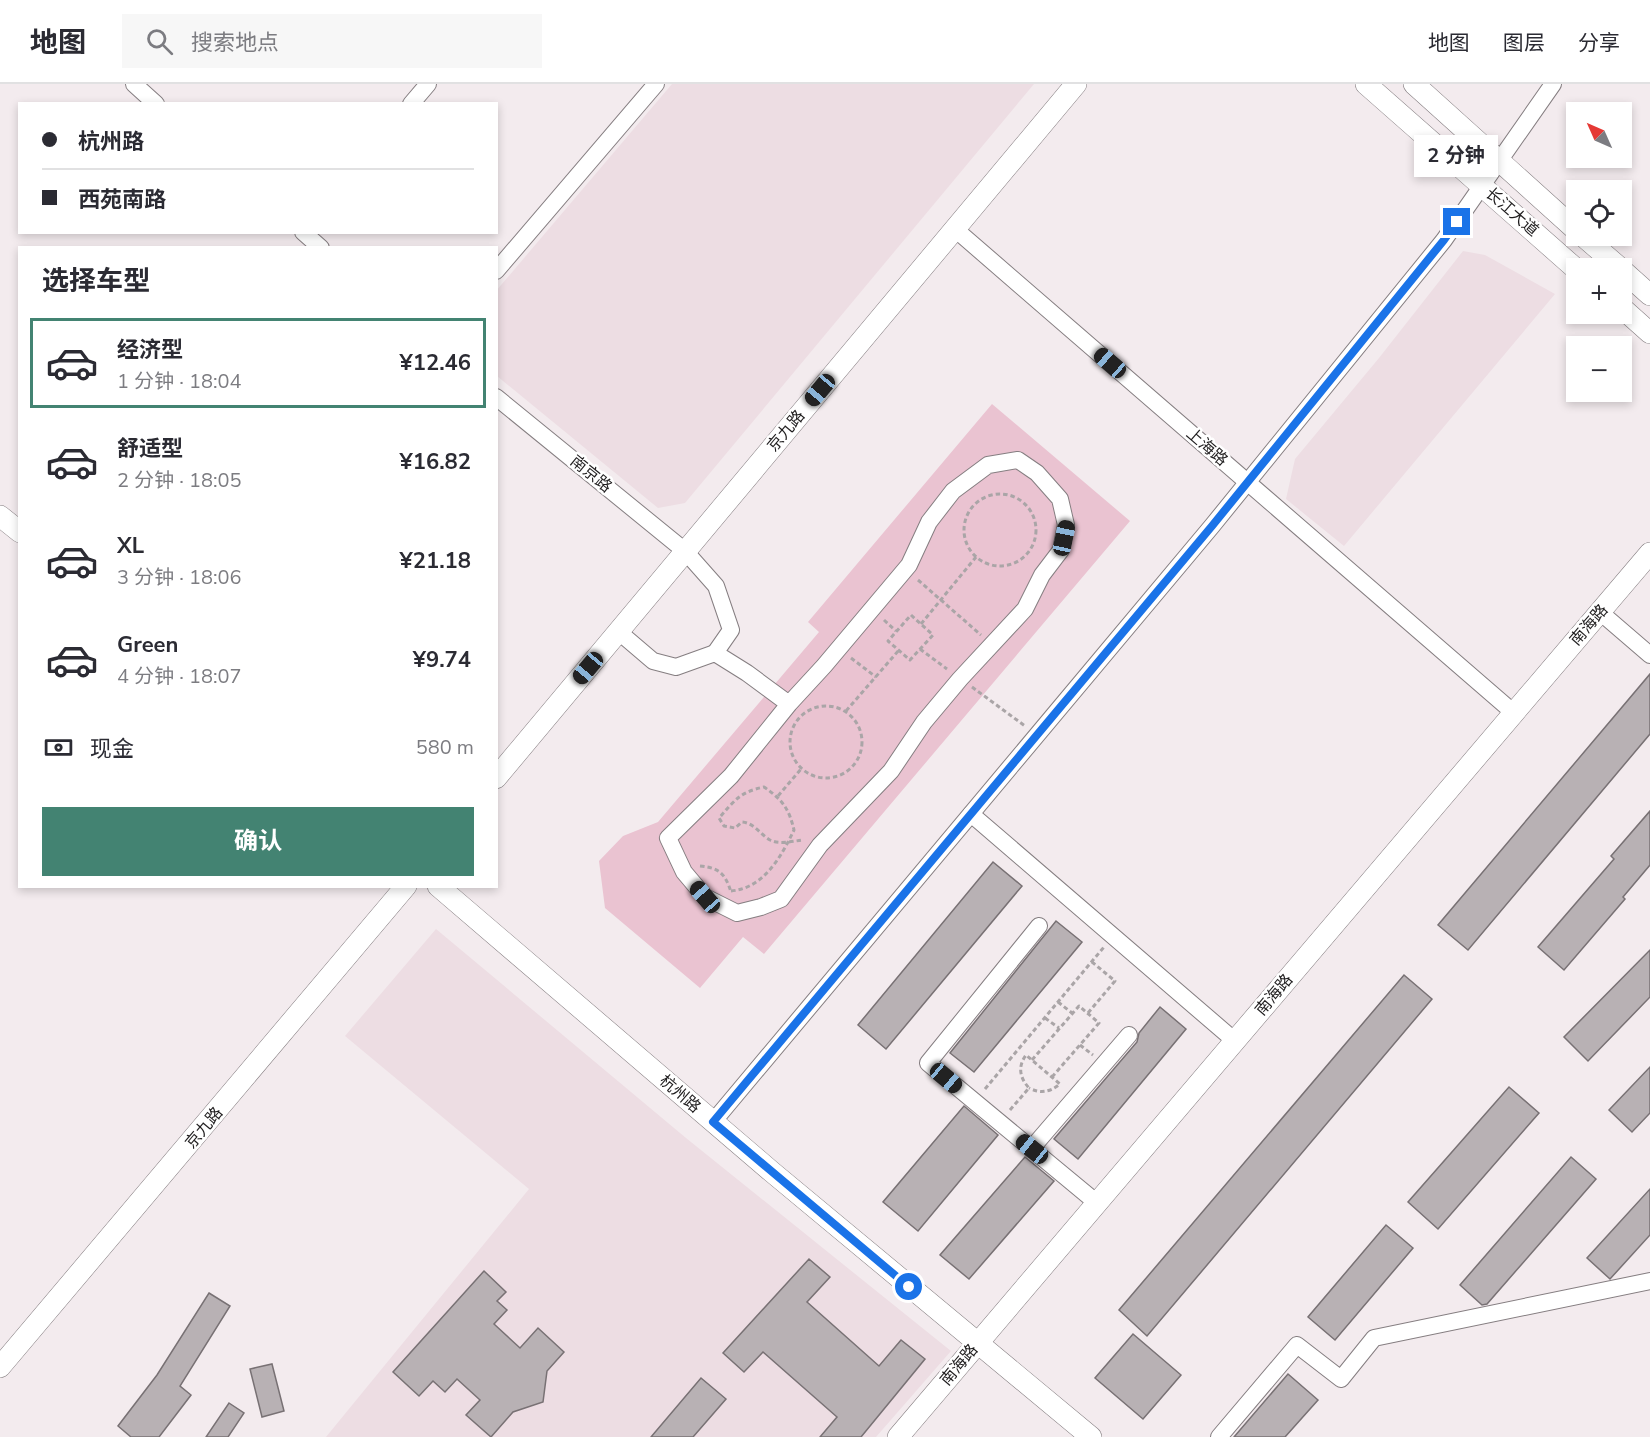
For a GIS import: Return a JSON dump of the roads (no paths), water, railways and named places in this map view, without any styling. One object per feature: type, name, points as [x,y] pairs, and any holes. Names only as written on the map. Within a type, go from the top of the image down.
[{"type":"main road","name":"京九路","points":[[498,776],[1076,84]]},
{"type":"main road","name":"长江大道","points":[[1366,84],[1566,260]]},
{"type":"main road","name":"长江大道","points":[[1414,84],[1566,221]]},
{"type":"main road","points":[[1595,246],[1608,258]]},
{"type":"main road","points":[[1632,279],[1650,295]]},
{"type":"main road","points":[[1632,317],[1650,333]]},
{"type":"main road","points":[[0,516],[18,530]]},
{"type":"main road","name":"南海路","points":[[898,1437],[1650,553]]},
{"type":"main road","name":"京九路","points":[[0,1367],[404,888]]},
{"type":"main road","name":"杭州路","points":[[440,888],[713,1122],[1091,1437]]},
{"type":"street","points":[[134,84],[154,102]]},
{"type":"street","points":[[413,102],[428,84]]},
{"type":"street","points":[[498,269],[656,84]]},
{"type":"street","points":[[713,1122],[1248,482],[1444,240],[1553,84]]},
{"type":"street","name":"上海路","points":[[955,229],[1514,712]]},
{"type":"street","points":[[305,234],[319,246]]},
{"type":"street","name":"南京路","points":[[498,399],[685,551],[716,586],[731,630],[715,653]]},
{"type":"street","points":[[1018,460],[1037,473],[1060,499],[1066,525],[1061,550],[1042,575],[1025,609],[960,679],[924,722],[891,771],[820,845],[781,899],[761,908],[737,913],[705,897],[684,872],[668,838],[731,776],[789,704],[909,565],[929,522],[953,491],[988,465],[1018,460]]},
{"type":"street","points":[[1600,612],[1650,655]]},
{"type":"street","points":[[619,632],[653,661],[676,666],[715,653],[789,704]]},
{"type":"street","points":[[971,814],[1235,1041]]},
{"type":"street","points":[[1040,926],[928,1064],[1097,1203]]},
{"type":"street","points":[[1032,1149],[1129,1035]]},
{"type":"street","points":[[1219,1437],[1297,1345],[1341,1379],[1374,1338],[1650,1281]]}]
